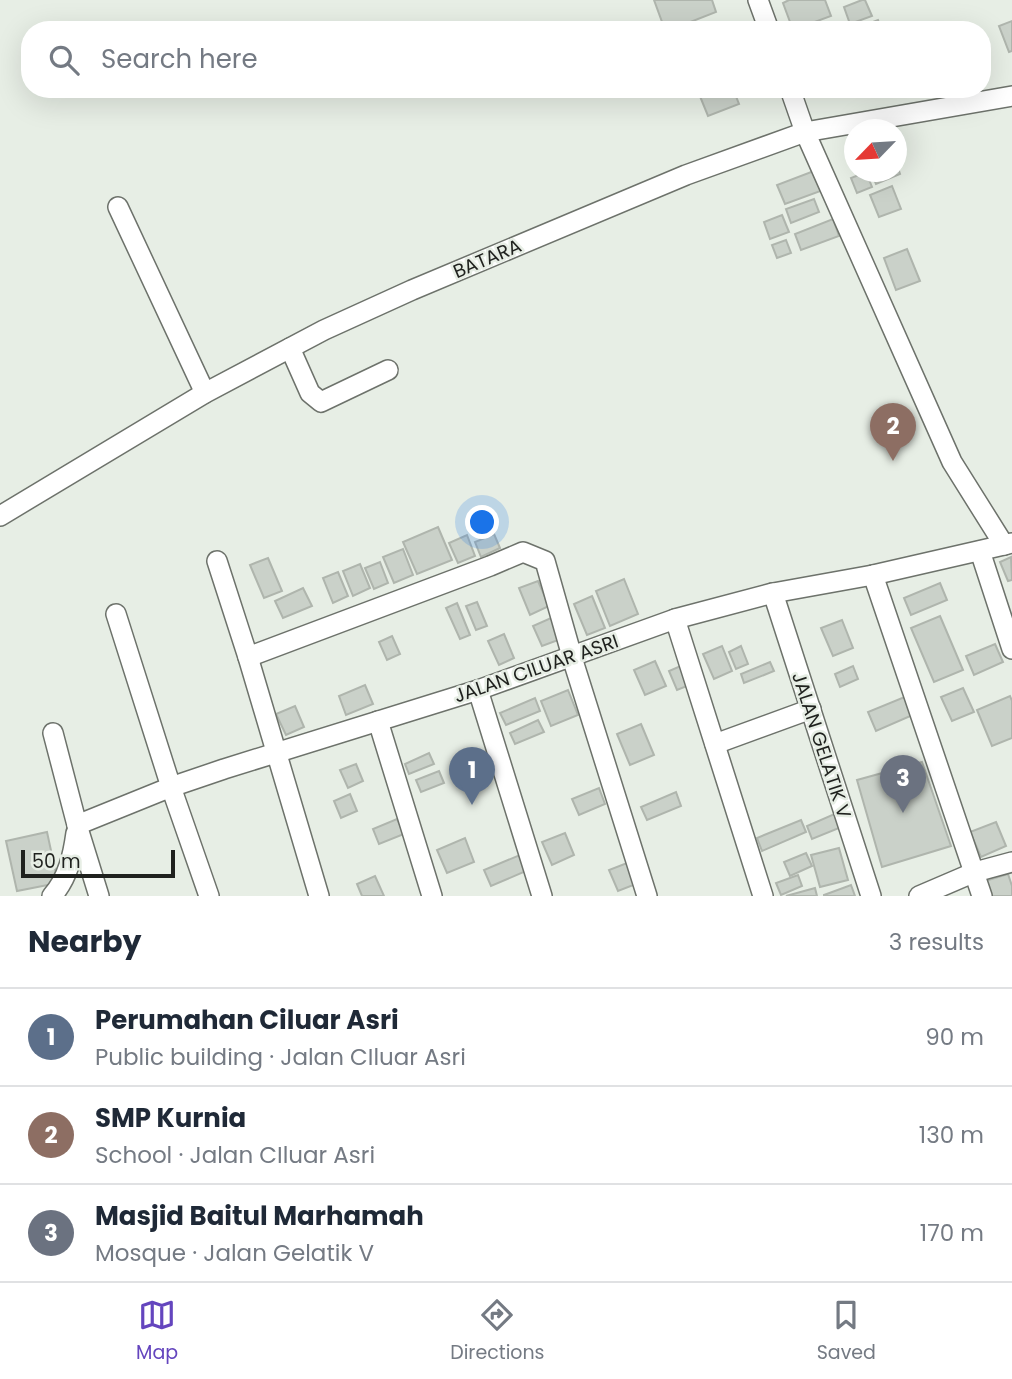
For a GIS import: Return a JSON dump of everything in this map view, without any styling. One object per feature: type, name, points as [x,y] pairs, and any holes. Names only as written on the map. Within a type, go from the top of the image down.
[{"type":"street","points":[[758,0],[766,21]]},
{"type":"street","name":"BATARA","points":[[0,516],[205,393],[324,330],[686,174],[805,132],[1012,96]]},
{"type":"street","points":[[793,98],[805,132],[952,462],[1008,544]]},
{"type":"street","points":[[118,207],[205,393]]},
{"type":"street","points":[[290,348],[310,393],[321,402],[388,370]]},
{"type":"street","name":"JALAN CILUAR ASRI","points":[[77,825],[171,788],[276,752],[478,690],[675,619],[773,593],[873,575],[1008,544]]},
{"type":"street","points":[[981,551],[1012,649]]},
{"type":"street","points":[[248,657],[523,552],[545,561],[647,896]]},
{"type":"street","points":[[217,561],[319,896]]},
{"type":"street","points":[[873,575],[982,896]]},
{"type":"street","name":"JALAN GELATIK V","points":[[773,593],[871,896]]},
{"type":"street","points":[[116,614],[171,788],[209,896]]},
{"type":"street","points":[[675,619],[763,896]]},
{"type":"street","points":[[478,690],[542,896]]},
{"type":"street","points":[[715,744],[811,709]]},
{"type":"street","points":[[378,721],[432,896]]},
{"type":"street","points":[[53,733],[99,896]]},
{"type":"street","points":[[52,896],[72,857],[77,825]]},
{"type":"street","points":[[919,896],[975,872],[1012,862]]},
{"type":"building","points":[[654,0],[712,0],[716,12],[693,21],[662,21]]},
{"type":"building","points":[[789,0],[825,0],[831,16],[817,21],[790,21],[783,3]]},
{"type":"building","points":[[865,0],[872,16],[849,21],[844,7]]},
{"type":"building","points":[[1012,21],[1012,51],[1009,52],[999,26]]},
{"type":"building","points":[[701,98],[737,98],[739,104],[708,116]]},
{"type":"building","points":[[819,169],[826,189],[785,204],[777,185]]},
{"type":"building","points":[[853,182],[870,182],[872,187],[857,193]]},
{"type":"building","points":[[892,186],[901,209],[879,217],[870,195]]},
{"type":"building","points":[[814,199],[819,212],[791,223],[786,209]]},
{"type":"building","points":[[782,215],[789,232],[770,239],[764,222]]},
{"type":"building","points":[[833,219],[839,236],[801,250],[795,234]]},
{"type":"building","points":[[786,240],[791,253],[777,258],[772,245]]},
{"type":"building","points":[[907,249],[920,281],[896,290],[884,258]]},
{"type":"building","points":[[438,527],[452,560],[417,574],[403,542]]},
{"type":"building","points":[[494,534],[500,548],[481,557],[475,542]]},
{"type":"building","points":[[467,535],[475,556],[458,563],[449,543]]},
{"type":"building","points":[[403,549],[413,575],[394,583],[383,557]]},
{"type":"building","points":[[1011,557],[1012,580],[1008,581],[1000,562]]},
{"type":"building","points":[[268,558],[282,591],[264,598],[250,565]]},
{"type":"building","points":[[380,562],[388,583],[374,589],[365,568]]},
{"type":"building","points":[[360,564],[370,588],[353,596],[343,571]]},
{"type":"building","points":[[338,572],[348,596],[333,603],[323,578]]},
{"type":"building","points":[[624,579],[638,614],[610,626],[596,591]]},
{"type":"building","points":[[538,581],[549,606],[530,615],[519,588]]},
{"type":"building","points":[[940,583],[947,600],[911,615],[904,598]]},
{"type":"building","points":[[303,588],[312,606],[283,618],[275,601]]},
{"type":"building","points":[[592,596],[605,628],[587,635],[574,604]]},
{"type":"building","points":[[477,602],[487,626],[476,630],[466,606]]},
{"type":"building","points":[[457,603],[470,635],[460,639],[446,608]]},
{"type":"building","points":[[940,616],[963,670],[934,682],[911,628]]},
{"type":"building","points":[[551,618],[561,639],[542,646],[533,626]]},
{"type":"building","points":[[842,620],[853,648],[833,656],[821,628]]},
{"type":"building","points":[[504,634],[514,658],[499,665],[488,641]]},
{"type":"building","points":[[392,636],[400,654],[387,660],[379,642]]},
{"type":"building","points":[[995,644],[1003,662],[974,675],[966,656]]},
{"type":"building","points":[[722,646],[732,671],[714,679],[703,654]]},
{"type":"building","points":[[741,646],[748,664],[736,669],[729,652]]},
{"type":"building","points":[[655,661],[666,686],[645,695],[634,670]]},
{"type":"building","points":[[770,662],[774,671],[744,683],[741,674]]},
{"type":"building","points":[[683,665],[692,684],[677,690],[669,671]]},
{"type":"building","points":[[853,666],[858,679],[840,687],[835,674]]},
{"type":"building","points":[[365,685],[373,704],[346,715],[339,696]]},
{"type":"building","points":[[963,688],[974,712],[952,721],[941,697]]},
{"type":"building","points":[[568,690],[578,715],[551,726],[541,701]]},
{"type":"building","points":[[907,696],[915,714],[876,731],[868,712]]},
{"type":"building","points":[[1010,696],[1012,738],[992,746],[977,710]]},
{"type":"building","points":[[535,698],[540,711],[506,725],[500,713]]},
{"type":"building","points":[[295,706],[304,727],[286,735],[276,714]]},
{"type":"building","points":[[538,720],[544,732],[515,744],[510,733]]},
{"type":"building","points":[[641,724],[654,755],[630,765],[617,734]]},
{"type":"building","points":[[429,753],[434,764],[409,774],[405,764]]},
{"type":"building","points":[[922,762],[951,846],[882,867],[857,780]]},
{"type":"building","points":[[356,764],[363,781],[348,788],[340,770]]},
{"type":"building","points":[[439,771],[444,783],[421,792],[416,780]]},
{"type":"building","points":[[599,788],[605,804],[579,815],[572,799]]},
{"type":"building","points":[[676,792],[681,806],[647,820],[641,807]]},
{"type":"building","points":[[350,794],[357,811],[341,818],[334,801]]},
{"type":"building","points":[[839,812],[844,826],[812,839],[807,826]]},
{"type":"building","points":[[397,819],[404,834],[379,844],[373,829]]},
{"type":"building","points":[[801,820],[806,832],[762,851],[757,838]]},
{"type":"building","points":[[996,822],[1006,846],[981,857],[970,832]]},
{"type":"building","points":[[47,832],[58,883],[17,891],[6,841]]},
{"type":"building","points":[[565,833],[574,855],[552,865],[542,842]]},
{"type":"building","points":[[465,838],[474,862],[447,873],[437,850]]},
{"type":"building","points":[[839,848],[848,880],[820,887],[811,855]]},
{"type":"building","points":[[806,853],[812,866],[790,876],[784,862]]},
{"type":"building","points":[[520,855],[526,871],[491,886],[484,870]]},
{"type":"building","points":[[627,863],[636,884],[618,891],[609,870]]},
{"type":"building","points":[[1008,874],[1012,896],[990,896],[985,881]]},
{"type":"building","points":[[798,875],[802,886],[781,895],[776,883]]},
{"type":"building","points":[[375,876],[384,896],[362,896],[357,884]]},
{"type":"building","points":[[851,885],[855,896],[824,896],[824,895]]},
{"type":"building","points":[[815,888],[817,896],[786,896]]},
{"type":"place","name":"SMP Kurnia","points":[[893,461]]},
{"type":"place","name":"Perumahan Ciluar Asri","points":[[472,805]]},
{"type":"place","name":"Masjid Baitul Marhamah","points":[[903,813]]}]
